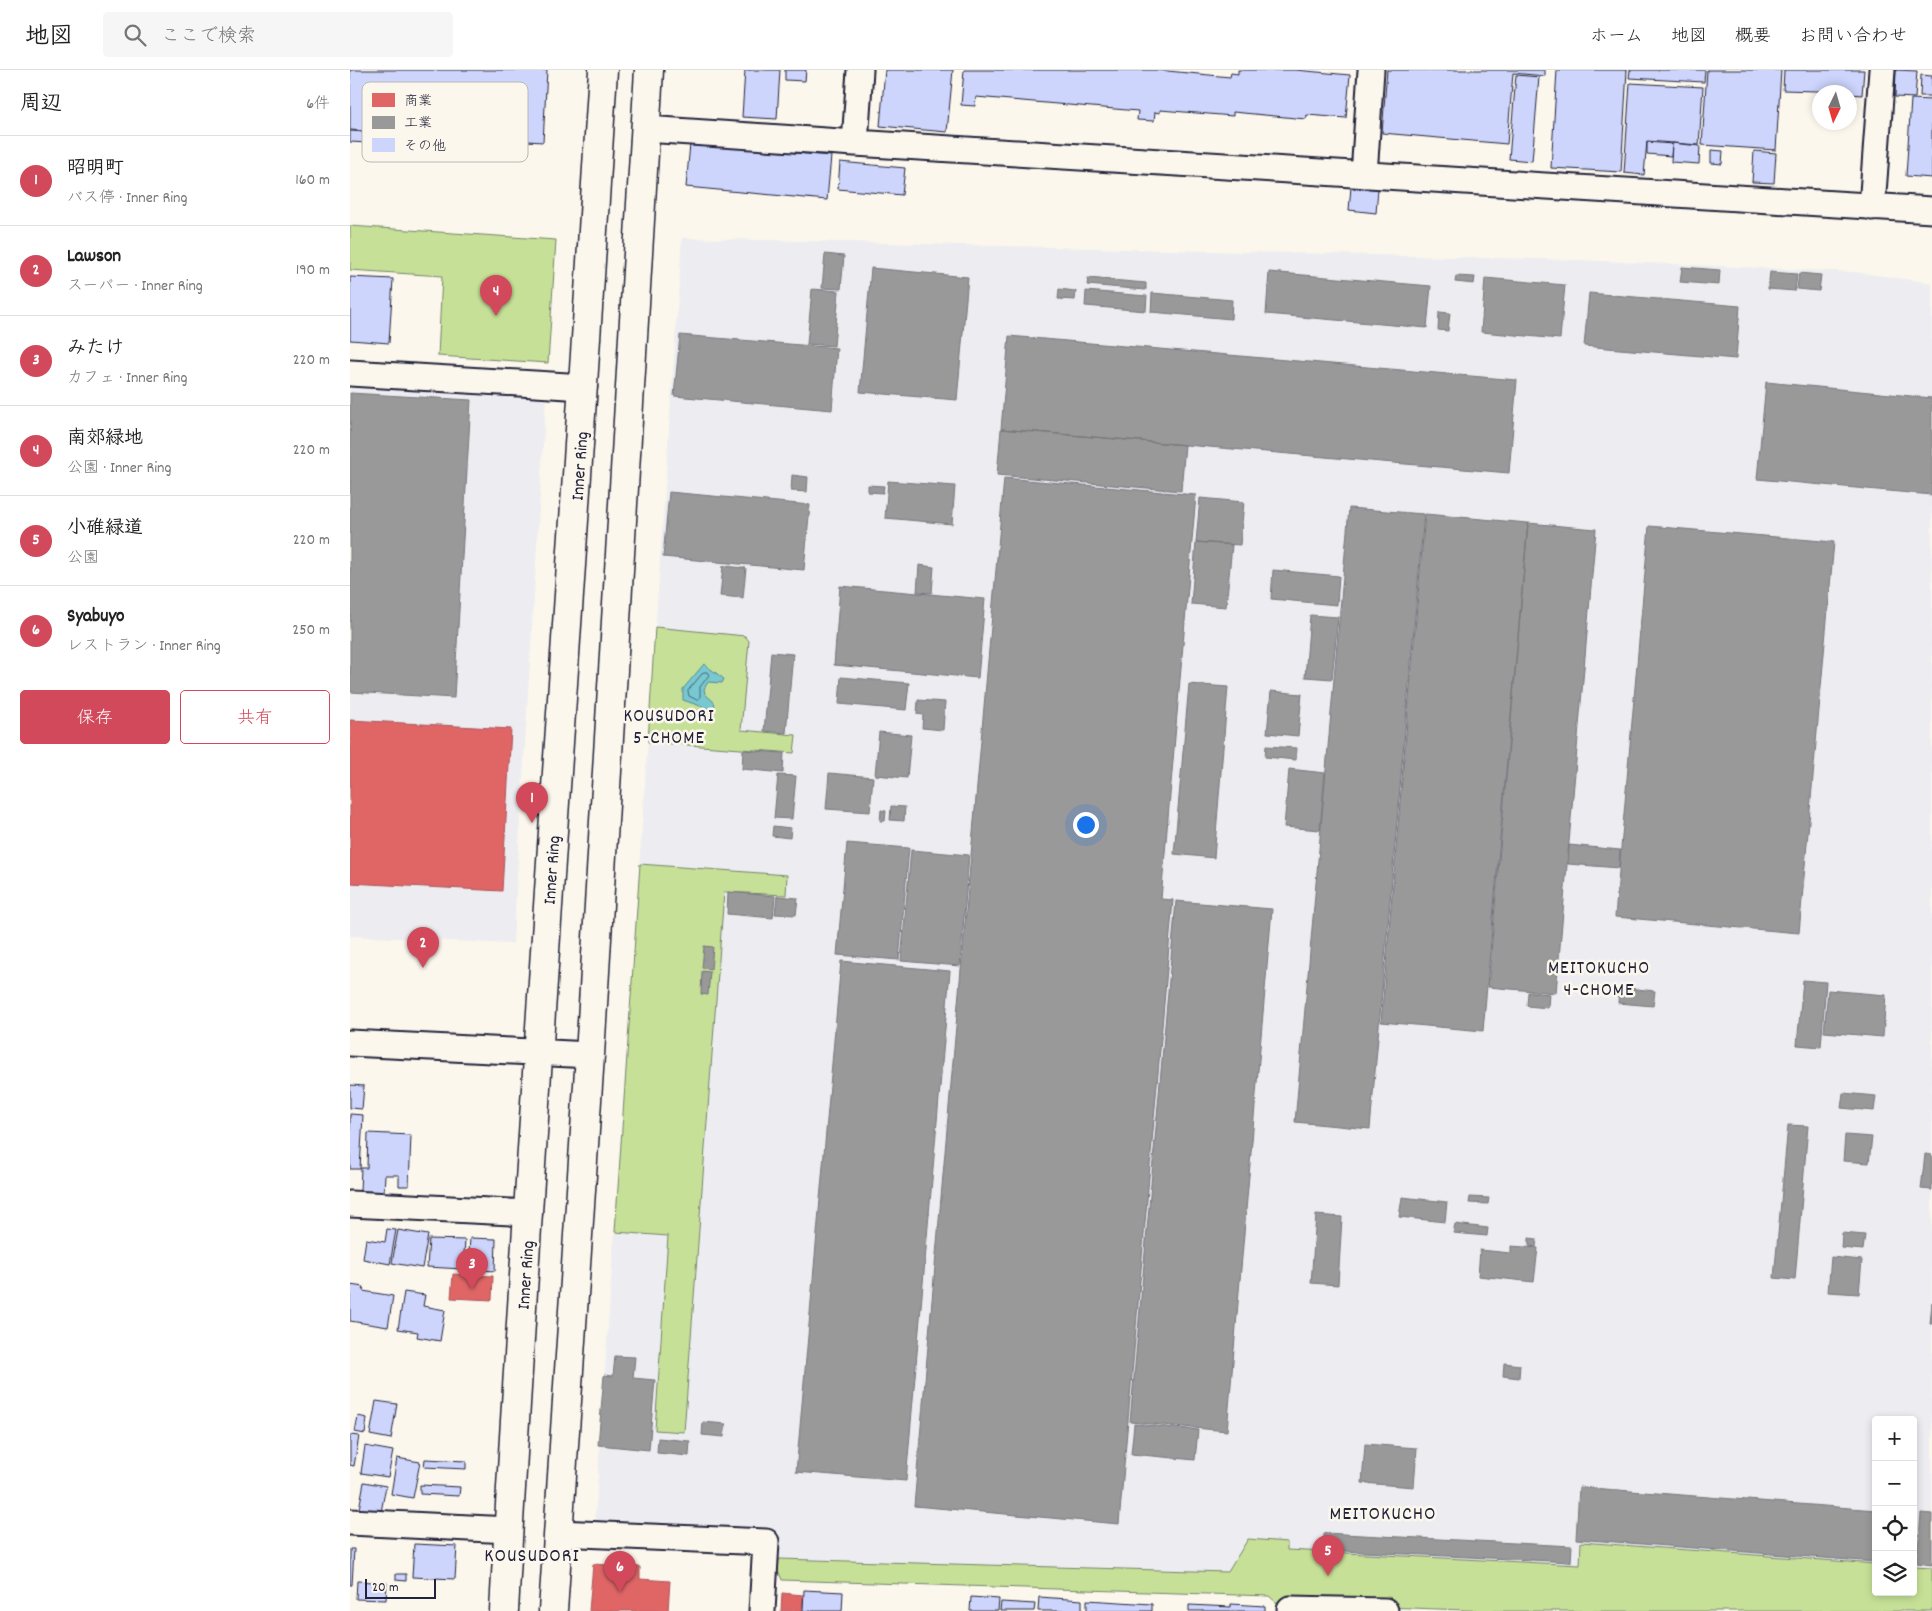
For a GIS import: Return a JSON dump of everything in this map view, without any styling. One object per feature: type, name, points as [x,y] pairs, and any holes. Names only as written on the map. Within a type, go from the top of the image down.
[{"type":"main road","name":"Inner Ring","points":[[504,1611],[604,70]]},
{"type":"main road","points":[[553,1611],[590,1055],[649,70]]},
{"type":"street","points":[[855,143],[860,70]]},
{"type":"street","points":[[1364,175],[1371,70]]},
{"type":"street","points":[[1872,206],[1882,70]]},
{"type":"street","points":[[645,128],[855,143],[1932,210]]},
{"type":"street","points":[[350,373],[584,386]]},
{"type":"street","points":[[350,1043],[590,1055]]},
{"type":"street","points":[[350,1204],[529,1213]]},
{"type":"street","points":[[350,1522],[509,1530]]},
{"type":"street","points":[[558,1533],[766,1542],[762,1611]]},
{"type":"street","points":[[1290,1604],[1385,1611]]},
{"type":"shaded area","points":[[682,238],[1577,260],[1855,272],[1932,283],[1932,1568],[1917,1567],[1917,1416],[1872,1416],[1872,1564],[1582,1542],[1580,1565],[1287,1550],[1287,1543],[1228,1572],[779,1559],[779,1533],[600,1526],[595,1517]]},
{"type":"shaded area","points":[[350,384],[546,395],[513,944],[350,936]]},
{"type":"green space","points":[[350,226],[556,240],[548,363],[438,356],[442,276],[350,270]]},
{"type":"green space","points":[[655,627],[745,636],[749,641],[741,730],[796,735],[794,753],[648,742]]},
{"type":"green space","points":[[640,864],[787,875],[786,895],[724,892],[684,1432],[655,1430],[668,1236],[615,1232]]},
{"type":"green space","points":[[1248,1539],[1287,1542],[1287,1550],[1580,1565],[1581,1542],[1872,1564],[1872,1596],[1917,1596],[1917,1567],[1932,1568],[1932,1611],[1492,1611],[1277,1603],[1269,1596],[782,1580],[778,1570],[779,1559],[1228,1572]]},
{"type":"water","points":[[704,664],[724,679],[722,683],[708,682],[704,689],[705,694],[714,702],[715,706],[712,710],[683,700],[683,689]]},
{"type":"building: 商業","points":[[350,720],[511,729],[502,891],[350,883]]},
{"type":"building: 商業","points":[[453,1274],[493,1276],[492,1300],[451,1298]]},
{"type":"building: 商業","points":[[593,1564],[640,1567],[640,1579],[670,1581],[668,1611],[589,1611]]},
{"type":"building: 商業","points":[[782,1593],[803,1595],[802,1611],[781,1611]]},
{"type":"building: 工業","points":[[825,254],[844,256],[841,289],[822,288]]},
{"type":"building: 工業","points":[[1682,267],[1720,270],[1719,285],[1680,282]]},
{"type":"building: 工業","points":[[871,268],[968,277],[957,400],[860,392]]},
{"type":"building: 工業","points":[[1269,272],[1431,286],[1427,328],[1266,314]]},
{"type":"building: 工業","points":[[1770,272],[1797,274],[1795,291],[1768,289]]},
{"type":"building: 工業","points":[[1799,273],[1821,275],[1819,291],[1797,289]]},
{"type":"building: 工業","points":[[1456,276],[1475,277],[1474,284],[1455,282]]},
{"type":"building: 工業","points":[[1088,278],[1146,283],[1146,290],[1087,285]]},
{"type":"building: 工業","points":[[1485,278],[1565,285],[1560,339],[1481,332]]},
{"type":"building: 工業","points":[[812,289],[839,291],[834,346],[807,344]]},
{"type":"building: 工業","points":[[1059,289],[1076,291],[1075,300],[1058,299]]},
{"type":"building: 工業","points":[[1086,291],[1147,296],[1146,311],[1085,306]]},
{"type":"building: 工業","points":[[1152,293],[1232,300],[1231,319],[1151,312]]},
{"type":"building: 工業","points":[[1589,293],[1740,306],[1736,359],[1584,346]]},
{"type":"building: 工業","points":[[1439,312],[1450,313],[1448,331],[1438,330]]},
{"type":"building: 工業","points":[[680,335],[837,348],[832,410],[674,396]]},
{"type":"building: 工業","points":[[1009,336],[1517,380],[1509,473],[1001,429]]},
{"type":"building: 工業","points":[[1766,382],[1932,398],[1932,495],[1757,479]]},
{"type":"building: 工業","points":[[350,393],[471,400],[454,698],[350,692]]},
{"type":"building: 工業","points":[[1001,429],[1185,445],[1181,491],[997,475]]},
{"type":"building: 工業","points":[[792,475],[808,477],[807,492],[791,491]]},
{"type":"building: 工業","points":[[1004,478],[1196,495],[1161,899],[1173,900],[1119,1524],[914,1506]]},
{"type":"building: 工業","points":[[888,481],[955,486],[952,524],[885,518]]},
{"type":"building: 工業","points":[[868,485],[884,486],[883,493],[868,492]]},
{"type":"building: 工業","points":[[669,492],[810,505],[804,570],[663,557]]},
{"type":"building: 工業","points":[[1200,498],[1244,502],[1240,545],[1196,542]]},
{"type":"building: 工業","points":[[1349,508],[1424,514],[1370,1129],[1295,1122]]},
{"type":"building: 工業","points":[[1425,514],[1528,523],[1483,1031],[1381,1022]]},
{"type":"building: 工業","points":[[1528,523],[1596,529],[1556,993],[1488,987]]},
{"type":"building: 工業","points":[[1649,526],[1834,542],[1799,933],[1615,917]]},
{"type":"building: 工業","points":[[1196,542],[1232,545],[1226,607],[1191,604]]},
{"type":"building: 工業","points":[[919,565],[934,567],[932,593],[917,592]]},
{"type":"building: 工業","points":[[723,566],[746,568],[743,598],[720,596]]},
{"type":"building: 工業","points":[[1273,570],[1339,576],[1337,605],[1271,599]]},
{"type":"building: 工業","points":[[840,586],[985,599],[978,678],[834,665]]},
{"type":"building: 工業","points":[[1310,615],[1338,617],[1332,679],[1305,677]]},
{"type":"building: 工業","points":[[771,652],[793,654],[786,733],[764,731]]},
{"type":"building: 工業","points":[[841,677],[909,683],[906,710],[839,704]]},
{"type":"building: 工業","points":[[1189,684],[1228,687],[1214,858],[1174,854]]},
{"type":"building: 工業","points":[[1271,691],[1302,694],[1298,736],[1267,733]]},
{"type":"building: 工業","points":[[918,700],[945,702],[943,730],[922,728],[923,715],[917,714]]},
{"type":"building: 工業","points":[[879,732],[911,735],[907,778],[875,775]]},
{"type":"building: 工業","points":[[1266,746],[1297,748],[1296,760],[1265,757]]},
{"type":"building: 工業","points":[[743,750],[784,753],[783,773],[742,769]]},
{"type":"building: 工業","points":[[1289,769],[1325,773],[1320,830],[1284,827]]},
{"type":"building: 工業","points":[[829,773],[873,777],[870,812],[826,809]]},
{"type":"building: 工業","points":[[778,775],[796,776],[792,819],[774,818]]},
{"type":"building: 工業","points":[[891,806],[905,807],[904,821],[890,820]]},
{"type":"building: 工業","points":[[881,810],[886,811],[885,821],[880,821]]},
{"type":"building: 工業","points":[[773,826],[791,828],[790,838],[772,836]]},
{"type":"building: 工業","points":[[847,843],[909,848],[899,960],[837,955]]},
{"type":"building: 工業","points":[[1569,845],[1620,850],[1619,868],[1568,864]]},
{"type":"building: 工業","points":[[911,850],[969,855],[960,966],[901,961]]},
{"type":"building: 工業","points":[[728,892],[775,896],[773,918],[727,914]]},
{"type":"building: 工業","points":[[777,896],[798,898],[796,915],[775,914]]},
{"type":"building: 工業","points":[[1176,901],[1272,909],[1227,1431],[1130,1422]]},
{"type":"building: 工業","points":[[704,946],[713,947],[711,969],[702,968]]},
{"type":"building: 工業","points":[[841,961],[950,971],[906,1481],[796,1472]]},
{"type":"building: 工業","points":[[702,971],[710,972],[708,995],[701,994]]},
{"type":"building: 工業","points":[[1803,980],[1826,982],[1821,1047],[1797,1045]]},
{"type":"building: 工業","points":[[1619,987],[1655,991],[1653,1006],[1618,1003]]},
{"type":"building: 工業","points":[[1828,990],[1886,995],[1883,1037],[1824,1032]]},
{"type":"building: 工業","points":[[1528,992],[1549,994],[1548,1008],[1527,1006]]},
{"type":"building: 工業","points":[[1843,1093],[1876,1096],[1874,1111],[1841,1108]]},
{"type":"building: 工業","points":[[1788,1125],[1808,1126],[1795,1280],[1774,1278]]},
{"type":"building: 工業","points":[[1845,1135],[1872,1137],[1869,1163],[1843,1161]]},
{"type":"building: 工業","points":[[1925,1154],[1932,1155],[1932,1190],[1921,1189]]},
{"type":"building: 工業","points":[[1402,1197],[1447,1202],[1445,1222],[1399,1217]]},
{"type":"building: 工業","points":[[1470,1197],[1489,1198],[1488,1204],[1469,1203]]},
{"type":"building: 工業","points":[[1316,1215],[1342,1217],[1338,1285],[1311,1283]]},
{"type":"building: 工業","points":[[1455,1224],[1488,1228],[1487,1236],[1453,1233]]},
{"type":"building: 工業","points":[[1842,1233],[1865,1235],[1863,1250],[1841,1248]]},
{"type":"building: 工業","points":[[1529,1238],[1537,1239],[1536,1247],[1529,1246]]},
{"type":"building: 工業","points":[[1511,1246],[1538,1248],[1534,1282],[1478,1276],[1480,1250],[1511,1253]]},
{"type":"building: 工業","points":[[1831,1257],[1862,1260],[1859,1294],[1828,1292]]},
{"type":"building: 工業","points":[[1932,1302],[1932,1324],[1930,1324]]},
{"type":"building: 工業","points":[[615,1356],[635,1357],[633,1378],[655,1380],[649,1450],[598,1445],[604,1375],[613,1376]]},
{"type":"building: 工業","points":[[1504,1363],[1520,1365],[1519,1378],[1503,1376]]},
{"type":"building: 工業","points":[[703,1422],[726,1424],[724,1437],[702,1435]]},
{"type":"building: 工業","points":[[1134,1424],[1198,1430],[1195,1460],[1131,1454]]},
{"type":"building: 工業","points":[[658,1438],[690,1441],[689,1456],[657,1453]]},
{"type":"building: 工業","points":[[1365,1444],[1417,1448],[1414,1487],[1362,1483]]},
{"type":"building: 工業","points":[[1579,1487],[1872,1510],[1872,1562],[1576,1539]]},
{"type":"building: 工業","points":[[1921,1513],[1932,1514],[1932,1565],[1917,1563]]},
{"type":"building: 工業","points":[[1324,1533],[1572,1546],[1571,1562],[1323,1550]]},
{"type":"building: その他","points":[[350,70],[547,70],[543,142],[528,141],[528,82],[362,82],[362,131],[350,130]]},
{"type":"building: その他","points":[[745,70],[780,70],[777,119],[742,117]]},
{"type":"building: その他","points":[[785,70],[806,70],[805,81],[785,80]]},
{"type":"building: その他","points":[[885,70],[953,70],[947,132],[880,126]]},
{"type":"building: その他","points":[[964,70],[1157,70],[1230,77],[1231,73],[1238,74],[1238,70],[1295,70],[1350,75],[1346,118],[1307,115],[1306,119],[1233,112],[1233,116],[1160,110],[1160,113],[1155,112],[1154,121],[1137,120],[1138,111],[976,97],[975,106],[961,105]]},
{"type":"building: その他","points":[[1387,70],[1545,70],[1545,76],[1513,73],[1507,144],[1382,133]]},
{"type":"building: その他","points":[[1557,70],[1627,70],[1621,172],[1551,168]]},
{"type":"building: その他","points":[[1630,70],[1705,70],[1704,82],[1629,78]]},
{"type":"building: その他","points":[[1707,70],[1781,70],[1776,150],[1702,145]]},
{"type":"building: その他","points":[[1784,70],[1864,70],[1862,95],[1857,95],[1857,85],[1812,85],[1812,91],[1783,90]]},
{"type":"building: その他","points":[[1896,70],[1917,71],[1915,98],[1895,97]]},
{"type":"building: その他","points":[[1516,75],[1539,77],[1532,161],[1509,159]]},
{"type":"building: その他","points":[[1921,75],[1932,76],[1932,96],[1920,96]]},
{"type":"building: その他","points":[[1630,83],[1703,87],[1699,145],[1647,141],[1644,175],[1624,173]]},
{"type":"building: その他","points":[[1911,99],[1932,100],[1932,178],[1906,176]]},
{"type":"building: その他","points":[[350,131],[362,132],[362,143],[350,142]]},
{"type":"building: その他","points":[[1647,142],[1672,144],[1671,156],[1647,154]]},
{"type":"building: その他","points":[[1672,143],[1700,146],[1699,164],[1671,162]]},
{"type":"building: その他","points":[[690,144],[831,156],[827,200],[686,187]]},
{"type":"building: その他","points":[[1711,150],[1723,151],[1722,164],[1711,163]]},
{"type":"building: その他","points":[[1754,151],[1776,153],[1774,183],[1752,182]]},
{"type":"building: その他","points":[[840,162],[905,168],[902,195],[838,189]]},
{"type":"building: その他","points":[[1351,187],[1378,189],[1376,213],[1349,210]]},
{"type":"building: その他","points":[[350,277],[393,279],[389,343],[350,340]]},
{"type":"building: その他","points":[[350,1085],[364,1086],[362,1109],[350,1108]]},
{"type":"building: その他","points":[[350,1114],[363,1115],[360,1169],[350,1169]]},
{"type":"building: その他","points":[[368,1133],[411,1135],[409,1186],[399,1186],[399,1175],[385,1175],[384,1192],[360,1191],[361,1168],[367,1168]]},
{"type":"building: その他","points":[[387,1229],[396,1230],[390,1264],[363,1259],[366,1239],[385,1242]]},
{"type":"building: その他","points":[[398,1230],[428,1235],[422,1268],[392,1263]]},
{"type":"building: その他","points":[[470,1238],[496,1239],[495,1271],[468,1269]]},
{"type":"building: その他","points":[[429,1239],[465,1240],[463,1269],[427,1267]]},
{"type":"building: その他","points":[[350,1285],[364,1287],[363,1291],[393,1296],[388,1327],[350,1321]]},
{"type":"building: その他","points":[[404,1292],[425,1295],[423,1306],[445,1310],[440,1341],[417,1337],[418,1332],[398,1329]]},
{"type":"building: その他","points":[[376,1401],[397,1404],[391,1439],[370,1435]]},
{"type":"building: その他","points":[[358,1416],[367,1418],[365,1434],[355,1432]]},
{"type":"building: その他","points":[[350,1435],[359,1436],[354,1466],[350,1465]]},
{"type":"building: その他","points":[[365,1446],[393,1451],[388,1477],[361,1473]]},
{"type":"building: その他","points":[[397,1458],[420,1462],[413,1498],[391,1494]]},
{"type":"building: その他","points":[[425,1459],[466,1461],[466,1469],[424,1467]]},
{"type":"building: その他","points":[[364,1482],[386,1486],[381,1512],[359,1509]]},
{"type":"building: その他","points":[[420,1485],[460,1487],[459,1496],[420,1494]]},
{"type":"building: その他","points":[[414,1544],[457,1546],[455,1579],[412,1577]]},
{"type":"building: その他","points":[[350,1549],[354,1549],[352,1585],[350,1585]]},
{"type":"building: その他","points":[[396,1574],[406,1574],[406,1581],[396,1580]]},
{"type":"building: その他","points":[[357,1581],[387,1583],[386,1600],[356,1599]]},
{"type":"building: その他","points":[[804,1590],[843,1592],[842,1611],[803,1611]]},
{"type":"building: その他","points":[[971,1597],[999,1599],[998,1611],[970,1611]]},
{"type":"building: その他","points":[[1039,1597],[1082,1600],[1082,1611],[1038,1611]]},
{"type":"building: その他","points":[[1087,1600],[1152,1604],[1152,1611],[1087,1611]]},
{"type":"building: その他","points":[[1001,1602],[1035,1604],[1034,1611],[1000,1611]]},
{"type":"building: その他","points":[[1231,1604],[1265,1606],[1265,1611],[1189,1611],[1189,1605],[1231,1607]]},
{"type":"place","name":"南郊緑地","points":[[496,316]]},
{"type":"place","name":"昭明町","points":[[532,823]]},
{"type":"place","name":"Lawson","points":[[423,968]]},
{"type":"place","name":"みたけ","points":[[472,1289]]},
{"type":"place","name":"小碓緑道","points":[[1328,1576]]},
{"type":"place","name":"Syabuyo","points":[[620,1592]]},
{"type":"district","name":"KOUSUDORI 5-CHOME","points":[[669,725]]},
{"type":"district","name":"MEITOKUCHO 4-CHOME","points":[[1599,977]]},
{"type":"district","name":"MEITOKUCHO","points":[[1383,1512]]},
{"type":"district","name":"KOUSUDORI","points":[[532,1554]]}]
